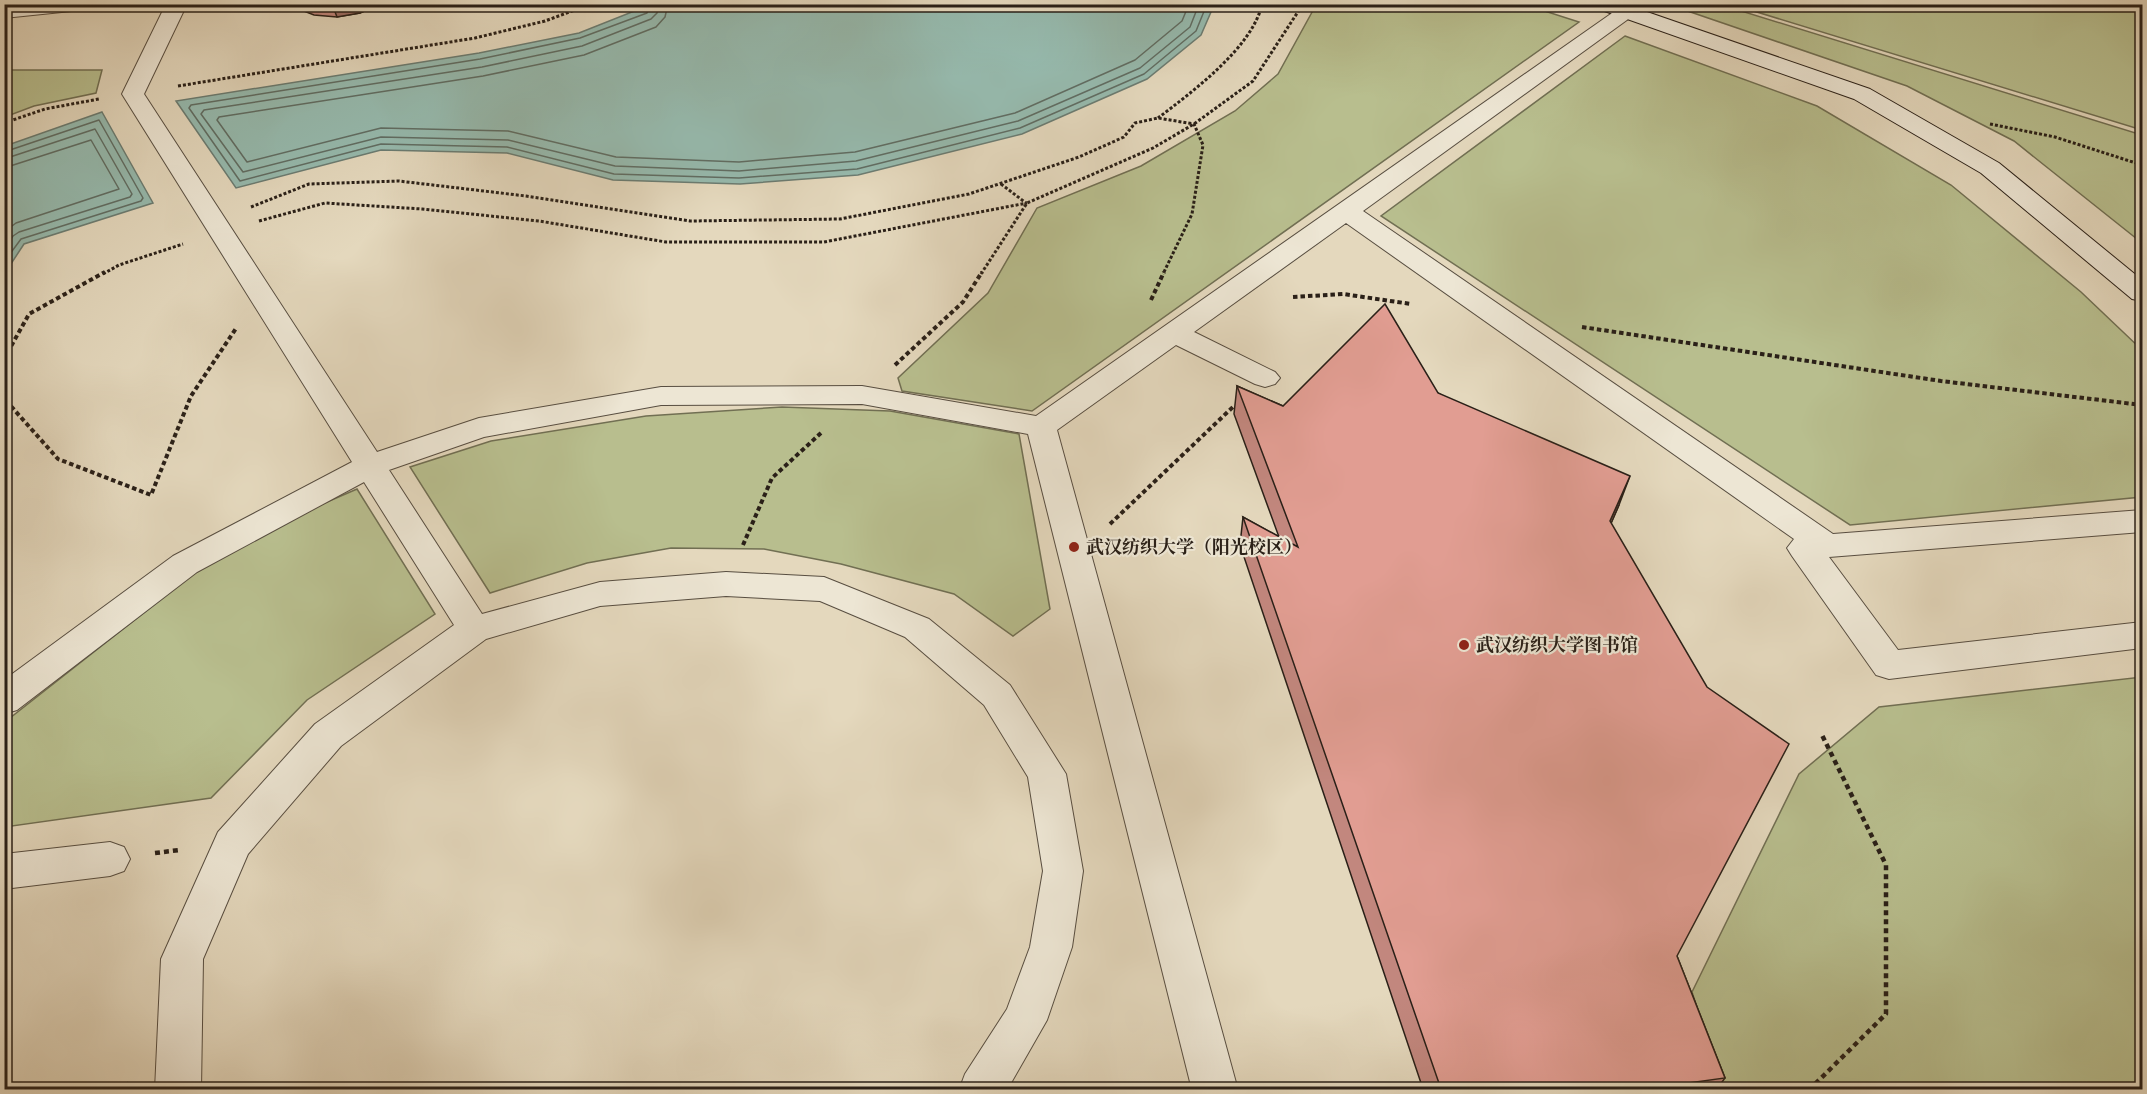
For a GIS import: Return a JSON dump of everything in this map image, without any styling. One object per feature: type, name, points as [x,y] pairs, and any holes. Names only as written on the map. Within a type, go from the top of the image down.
[{"type":"street","points":[[4,12],[81,4]]},
{"type":"street","points":[[177,4],[133,94],[474,629]]},
{"type":"street","points":[[4,700],[185,564],[370,466],[479,428],[661,396],[862,395],[1041,427],[1347,212],[1623,7],[1862,94],[1990,168],[2142,293]]},
{"type":"street","points":[[1347,212],[1827,546]]},
{"type":"street","points":[[1174,333],[1265,378]]},
{"type":"street","points":[[1041,427],[1215,1089]]},
{"type":"street","points":[[2142,521],[1804,548],[1889,664],[2142,635]]},
{"type":"street","points":[[178,1089],[182,959],[232,844],[328,735],[474,629],[600,594],[726,584],[824,589],[916,628],[997,695],[1047,774],[1063,871],[1051,947],[1025,1020],[981,1089]]},
{"type":"street","points":[[4,872],[110,859]]},
{"type":"path","points":[[4,123],[45,108],[475,38],[545,21],[591,4]]},
{"type":"path","points":[[1158,118],[1215,74],[1260,19],[1262,4]]},
{"type":"path","points":[[217,226],[325,203],[539,220],[666,242],[824,242],[1027,203],[1153,148],[1194,124],[1253,81],[1303,4]]},
{"type":"path","points":[[4,359],[29,314],[119,265],[217,226],[309,184],[399,181],[526,196],[690,221],[840,219],[969,194],[1000,184],[1078,157],[1124,136],[1135,123],[1158,118],[1194,124]]},
{"type":"path","points":[[1989,123],[2055,137],[2142,165]]},
{"type":"path","points":[[1122,370],[1143,318],[1192,214],[1203,145],[1194,124]]},
{"type":"path","points":[[1000,184],[1027,203]]},
{"type":"path","points":[[726,584],[772,478],[963,302],[1027,203]]},
{"type":"path","points":[[1291,297],[1343,294],[1420,305]]},
{"type":"path","points":[[4,370],[9,404],[58,459],[151,495],[191,396],[234,329],[268,305]]},
{"type":"path","points":[[1579,327],[1659,337],[1941,381],[2142,405]]},
{"type":"path","points":[[1075,558],[1236,403]]},
{"type":"path","points":[[1809,1089],[1886,1014],[1886,865],[1822,735]]},
{"type":"path","points":[[110,859],[232,844]]},
{"type":"green space","points":[[1316,5],[1526,5],[1579,22],[1032,411],[902,391],[898,378],[988,293],[1037,208],[1141,166],[1235,111],[1278,74]]},
{"type":"green space","points":[[1670,5],[1722,5],[2142,135],[2142,243],[2014,141],[1907,86]]},
{"type":"green space","points":[[1734,5],[2142,5],[2142,130]]},
{"type":"green space","points":[[1625,36],[1817,106],[1951,185],[2081,292],[2142,350],[2142,497],[1850,525],[1381,216]]},
{"type":"green space","points":[[5,70],[102,70],[96,93],[34,106],[5,117]]},
{"type":"green space","points":[[782,407],[890,411],[1019,434],[1050,609],[1013,636],[954,594],[841,564],[764,549],[671,548],[587,563],[490,593],[410,467],[491,441],[646,416]]},
{"type":"green space","points":[[357,489],[435,614],[307,700],[211,798],[5,827],[5,726],[10,718],[193,574],[304,512]]},
{"type":"green space","points":[[2142,677],[2142,1089],[1724,1089],[1692,992],[1799,774],[1879,707]]},
{"type":"water","points":[[652,4],[1214,5],[1201,35],[1147,79],[1022,134],[858,175],[740,184],[613,180],[507,153],[381,150],[236,188],[176,101],[479,53],[579,33]]},
{"type":"water","points":[[102,112],[153,203],[24,244],[5,273],[5,146]]},
{"type":"building","name":"武汉纺织大学图书馆","points":[[1385,304],[1438,393],[1630,476],[1610,521],[1707,687],[1789,744],[1677,956],[1725,1078],[1645,1089],[1441,1089],[1243,517],[1298,547],[1237,386],[1283,406]]},
{"type":"place","name":"武汉纺织大学（阳光校区）","points":[[1074,547]]},
{"type":"place","name":"武汉纺织大学图书馆","points":[[1464,645]]}]
